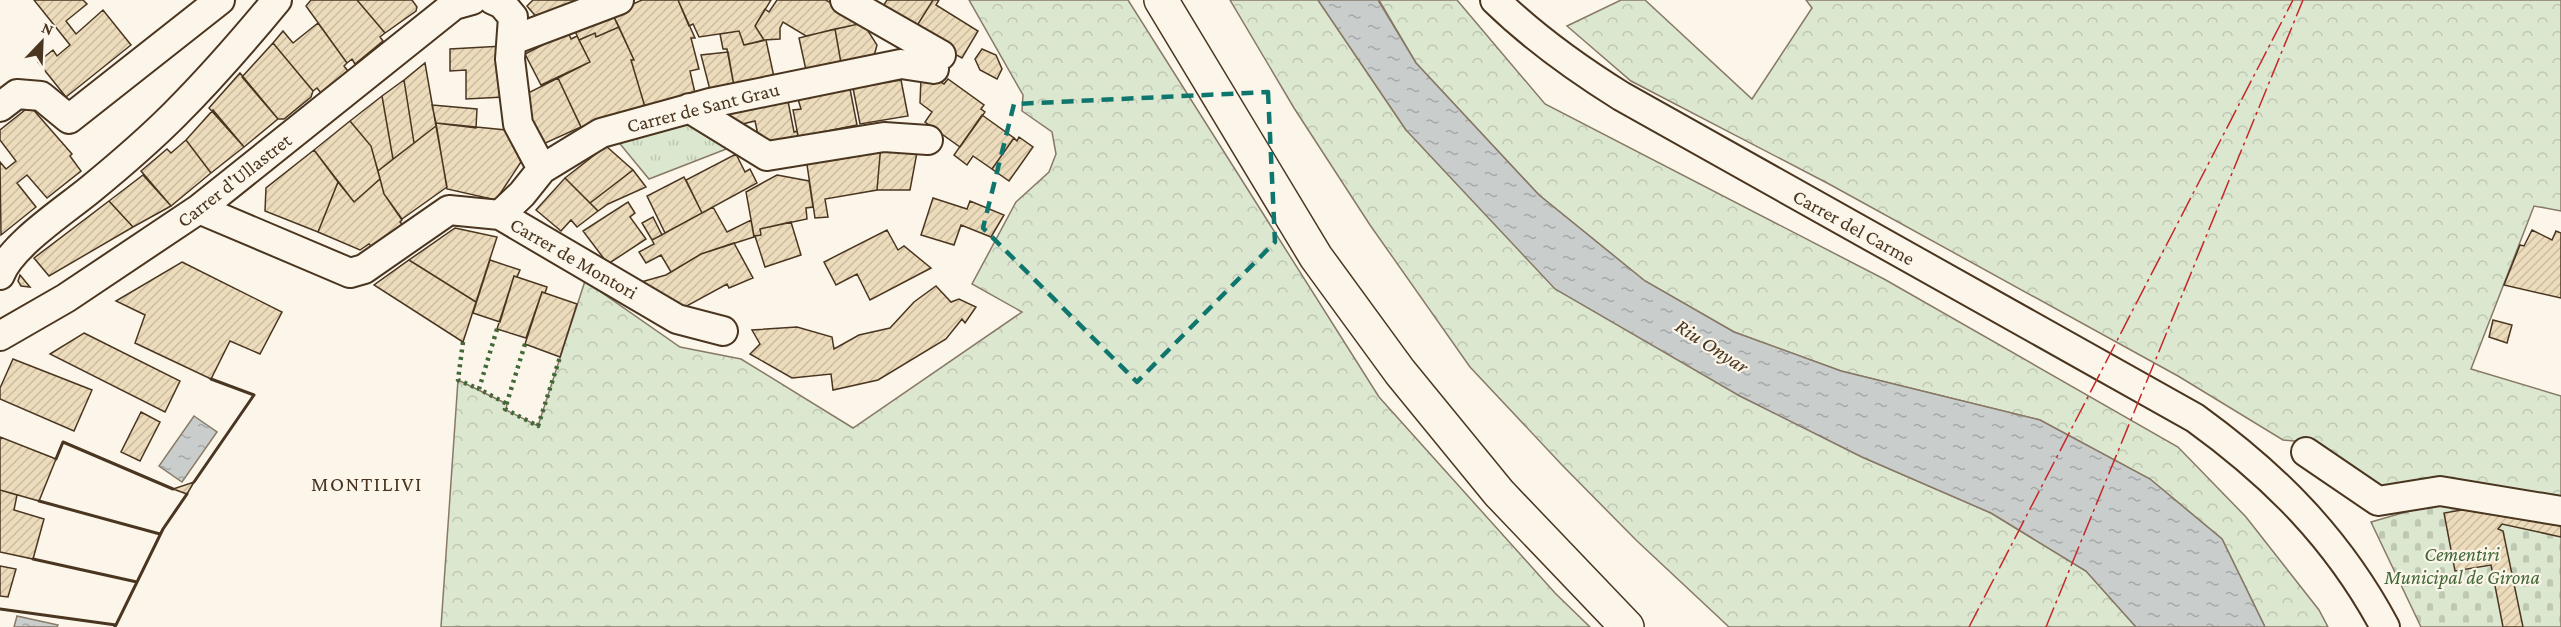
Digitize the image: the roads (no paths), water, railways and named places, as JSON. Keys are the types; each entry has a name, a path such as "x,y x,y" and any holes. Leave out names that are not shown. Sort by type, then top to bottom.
{"main road":[{"path":"1161,0 1316,257 1400,372 1498,493 1627,627"}],"street":[{"path":"0,107 17,94 41,96 69,119 221,0 240,11 253,30"},
{"path":"0,275 4,264 20,247 94,187 173,116 253,30 277,0"},
{"path":"493,0 502,4 513,17 510,59 518,124 542,169"},
{"path":"513,40 619,0"},
{"path":"845,0 886,25 888,67"},
{"name":"Carrer del Carme","path":"1495,0 1534,35 1577,68 1621,96 2169,403 2224,439 2295,501 2332,543 2368,595 2385,627"},
{"name":"Carrer d'Ullastret","path":"0,336 66,298 199,209 459,2"},
{"name":"Carrer de Sant Grau","path":"500,215 522,194 542,169 601,133 689,108 901,64 937,62 886,25"},
{"path":"689,108 767,156 884,137 928,140"},
{"name":"Carrer de Montori","path":"199,209 350,273 364,269 448,210 500,215 677,318 723,331"},
{"path":"2306,452 2378,501 2440,491 2561,511"}],"water":[{"name":"Riu Onyar","path":"1318,0 1378,0 1416,63 1539,195 1645,281 1734,332 1841,371 2040,420 2150,479 2222,539 2265,627 2136,627 2086,571 1991,513 1862,457 1738,395 1555,289 1406,130"},
{"path":"194,416 217,432 182,482 159,466"},
{"path":"17,616 58,625 57,627 14,627"}],"district":[{"name":"MONTILIVI","path":"367,484"}],"park label":[{"name":"Cementiri Municipal de Girona","path":"2462,566"}]}
